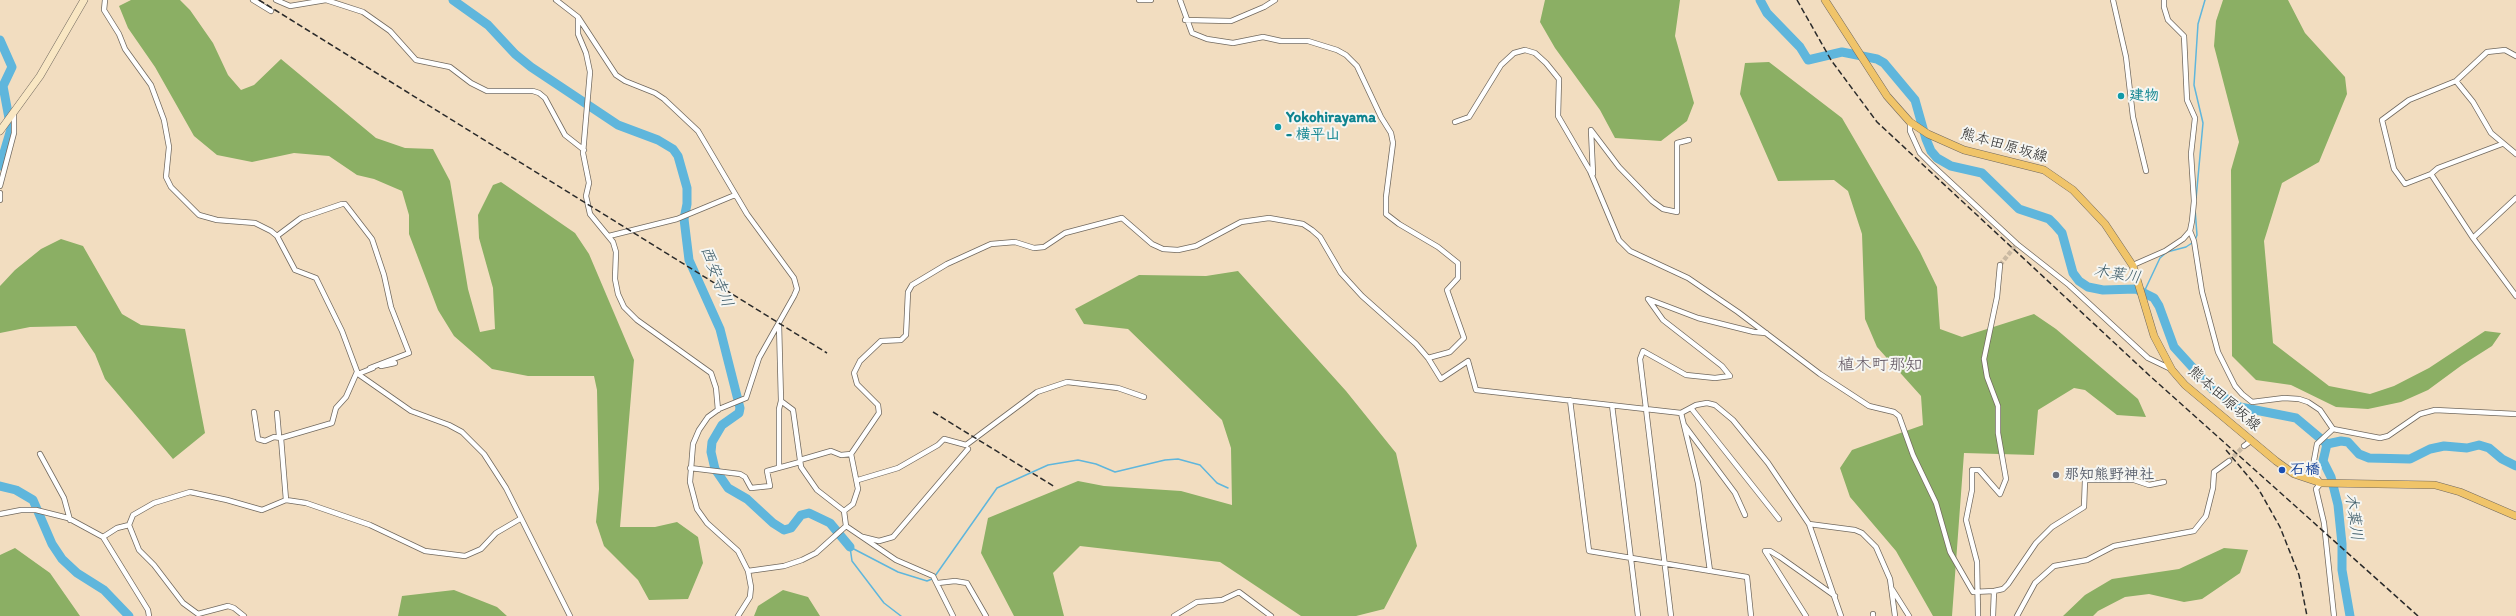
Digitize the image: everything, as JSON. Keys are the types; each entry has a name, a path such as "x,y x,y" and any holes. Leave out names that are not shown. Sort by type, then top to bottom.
{"main road":[{"path":"0,131 13,116 40,76 84,0"},
{"name":"熊本田原坂線","path":"1825,0 1886,96 1910,122 1935,138 1964,150 2026,164 2060,179 2073,190 2105,224 2133,265 2154,336 2163,356 2172,370 2185,385 2276,461 2294,474 2324,483 2341,485 2393,482 2435,485 2460,492 2516,516"}],"street":[{"path":"105,0 104,10 119,34 125,50 151,84 164,120 169,147 166,177 170,187 199,215 217,220 255,223 277,236 295,270 316,278 342,331 358,373 411,411 449,425 462,432 484,454 502,479 520,519 562,597 570,616"},
{"path":"253,0 271,11"},
{"path":"276,0 290,6 326,0 363,12 390,31 416,60 450,67 471,83 487,91 533,91 539,93 546,98 565,134 584,150"},
{"path":"556,0 578,17 616,74 625,81 664,99 698,131 736,195 794,278 797,289 759,358 746,398 718,410 708,417 699,430 693,444 690,468 691,491 697,509 707,523 738,551 748,571 751,587 750,598 738,616"},
{"path":"1140,0 1150,0"},
{"path":"1180,0 1185,20 1192,33 1207,39 1233,43 1263,38 1281,41 1308,41 1337,50 1346,55 1357,66 1381,117 1391,133 1394,143 1386,198 1386,214 1399,224 1438,247 1458,263 1458,278 1447,290 1464,338 1450,352 1428,358"},
{"path":"1185,20 1231,21 1264,8 1275,0"},
{"path":"2112,0 2126,57 2133,117 2146,171"},
{"path":"2164,0 2164,7 2168,20 2184,36 2187,100 2195,118 2191,154 2194,201 2190,231 2194,242 2196,266 2214,340 2235,386 2252,402 2284,398 2308,402 2320,410 2333,428 2380,438 2388,436 2420,414 2435,410 2516,414"},
{"path":"578,17 578,34 586,53 590,72 584,150 589,183 586,196 590,214 613,242 616,252 615,279 624,307 637,320 707,368 713,377 718,410"},
{"path":"1455,122 1469,117 1506,58 1514,53 1525,50 1535,53 1546,63 1559,80 1558,116 1593,180 1615,233 1624,246 1688,278 1767,333 1820,374 1869,406 1894,412 1899,416 1913,455 1936,503 1950,552 1971,591 1994,591 2003,589 2036,543 2047,532 2070,514 2084,507 2085,480 2134,480 2149,486 2164,482"},
{"path":"2502,144 2438,168 2431,174 2405,184 2394,169 2382,120 2408,100 2456,81 2487,52 2505,50 2516,56"},
{"path":"2456,81 2473,102 2491,133 2502,144 2516,154"},
{"path":"0,186 14,133 13,116"},
{"path":"1910,122 1910,131 1920,153 1933,166 2017,244 2069,285 2148,358 2172,370"},
{"path":"1593,180 1590,130 1619,168 1652,201 1663,209 1677,212 1677,143 1689,140"},
{"path":"2431,174 2473,238 2516,296"},
{"path":"0,193 0,200"},
{"path":"608,236 677,219 736,195"},
{"path":"2473,238 2516,198"},
{"path":"254,412 258,439 265,441 332,423 336,408 346,397 358,373 409,353 389,300 384,275 372,239 345,204 301,218 277,236"},
{"path":"844,511 853,504 858,489 858,480 851,454 879,413 878,405 857,384 854,374 864,356 881,341 901,340 906,335 908,292 912,285 947,264 991,244 1015,242 1034,248 1044,247 1065,233 1122,218 1152,244 1173,250 1196,246 1241,222 1259,218 1303,224 1320,237 1338,269 1362,296 1416,344 1428,358 1441,379 1468,361 1476,390 1681,413 1707,403 1715,405 1733,420 1768,463 1809,524 1841,616"},
{"path":"2133,265 2165,251 2183,239 2190,231"},
{"path":"1978,616 1976,592 1977,562 1966,520 1972,490 1972,470 1979,470 2000,494 2006,479 1998,433 1998,406 1987,377 1984,359 1997,297 2000,265"},
{"path":"1671,616 1646,409 1639,365 1643,351 1686,375 1716,378 1730,376 1722,366 1663,320 1648,299 1698,318 1754,332 1767,333"},
{"path":"779,323 781,401 779,409 779,467"},
{"path":"858,480 898,468 938,445 944,438 966,445 1037,392 1067,382 1118,388 1144,397"},
{"path":"1570,400 1589,551 1747,577 1751,616"},
{"path":"781,401 793,410 800,461 806,477 817,490 844,511 846,526 896,560 933,576 938,583 953,616"},
{"path":"1612,405 1638,616"},
{"path":"1691,408 1779,519"},
{"path":"1681,413 1698,483 1710,571"},
{"path":"277,414 286,500"},
{"path":"1684,425 1735,493 1745,515"},
{"path":"2333,428 2316,444 2312,461 2312,471 2324,483 2316,489 2324,523 2334,616"},
{"path":"2244,446 2252,440"},
{"path":"863,537 878,541 894,537 968,449"},
{"path":"690,468 740,474 745,477 751,488 770,486 767,471 831,452 841,455 851,454"},
{"path":"40,454 64,498 70,520"},
{"path":"2017,616 2035,583 2054,566 2087,560 2114,546 2194,532 2202,522 2208,509 2214,472 2229,461"},
{"path":"244,616 234,608 228,606 198,614 183,603 154,565 139,550 129,525 133,515 154,503 190,492 228,500 262,510 286,500 306,503 370,524 392,533 420,549 465,556 481,549 496,533 520,519"},
{"path":"0,514 21,510 36,510 70,520 102,537 148,610 149,616"},
{"path":"1809,524 1841,526 1862,533 1876,547 1892,589 1909,616"},
{"path":"102,537 117,528 129,525"},
{"path":"748,571 784,566 802,560 816,553 846,526"},
{"path":"1806,616 1765,551 1770,551 1780,557 1835,596"},
{"path":"938,583 955,580 967,583 986,616"},
{"path":"1892,589 1895,616"},
{"path":"1994,591 1994,616"},
{"path":"1174,616 1197,602 1222,600 1239,592 1271,616"}],"green space":[{"path":"131,0 180,0 190,10 213,43 228,75 241,90 254,85 281,59 376,138 405,148 433,149 450,181 468,289 480,332 495,329 493,288 479,238 478,215 493,185 501,182 575,233 589,254 634,360 620,527 655,527 677,522 698,537 703,563 688,599 649,600 638,580 604,546 596,522 599,489 597,390 594,376 528,376 492,369 454,336 438,310 409,234 409,215 402,191 374,179 357,175 329,156 294,153 252,162 217,155 194,136 155,67 128,28 119,6"},
{"path":"1545,0 1680,0 1675,36 1694,103 1687,121 1661,141 1615,138 1600,110 1555,48 1540,22"},
{"path":"2223,0 2288,0 2305,33 2345,77 2347,94 2319,162 2282,183 2264,241 2273,343 2329,386 2370,394 2394,386 2429,368 2485,331 2501,333 2492,346 2462,365 2428,390 2401,402 2368,409 2336,407 2291,385 2256,380 2232,356 2231,170 2239,142 2214,46 2216,21"},
{"path":"1769,62 1842,118 1920,252 1937,287 1940,329 1962,337 2034,314 2056,329 2138,399 2146,417 2117,415 2085,390 2074,388 2038,410 2034,455 1964,453 1952,616 1933,616 1896,551 1850,497 1840,468 1852,450 1923,425 1921,396 1877,347 1865,319 1862,234 1848,191 1834,180 1778,181 1740,94 1745,63"},
{"path":"61,239 83,246 122,314 141,325 185,329 205,433 173,459 105,379 95,354 76,326 30,327 0,333 0,286 15,270 41,249"},
{"path":"1238,271 1346,391 1396,453 1417,546 1384,609 1356,616 1301,616 1220,562 1080,546 1053,573 1064,616 1014,616 981,553 988,518 1078,481 1104,486 1181,491 1232,505 1231,448 1222,420 1128,329 1084,324 1075,309 1139,275 1206,276"},
{"path":"15,548 50,573 80,616 0,616 0,555"},
{"path":"2224,548 2248,550 2240,573 2202,599 2184,602 2149,594 2125,597 2098,611 2093,616 2063,616 2085,595 2112,579 2179,569"},
{"path":"454,590 497,607 507,616 398,616 402,596"},
{"path":"783,590 808,597 820,616 754,616 758,606"}],"waterway":[{"name":"西安寺川","path":"453,0 488,25 515,54 531,67 618,125 658,140 673,149 678,156 687,188 687,204 684,219 689,260 720,329 740,408 739,413 722,425 712,442 711,452 715,469 728,488 747,499 773,523 784,530 791,528 801,515 809,513 830,523 850,547"},
{"name":"木葉川","path":"1760,0 1767,13 1800,47 1808,60 1842,52 1877,59 1884,63 1915,100 1926,139 1931,151 1937,158 1951,166 1982,173 2019,209 2049,219 2062,233 2073,273 2079,281 2088,287 2103,290 2136,289 2154,298 2159,306 2174,347 2214,391 2240,407 2296,418 2327,444 2323,461 2331,477 2338,505 2342,544 2342,570 2350,616"},
{"path":"2196,199 2203,123 2194,85 2198,24 2205,0"},
{"path":"0,40 12,67 3,86 11,129 0,166"},
{"path":"2195,209 2197,235 2195,240"},
{"path":"2144,292 2160,258 2167,252 2186,247 2192,243"},
{"path":"2327,444 2341,441 2348,442 2359,454 2369,458 2410,459 2430,449 2444,446 2467,448 2479,445 2489,448 2502,459 2516,466"},
{"path":"935,576 997,488 1048,465 1078,460 1096,464 1115,472 1165,460 1178,459 1200,465 1217,483 1228,488"},
{"path":"0,486 16,490 33,500 52,544 62,559 77,573 104,590 129,616"},
{"name":"西安寺川","path":"901,616 884,603 852,561 850,547 898,572 927,581 932,579"}],"tunnel":[{"path":"2000,265 2017,244"},
{"path":"2229,461 2244,446"}],"railway":[{"path":"259,0 827,353"},
{"path":"1797,0 1831,60 1877,122 2150,376 2418,616"},
{"path":"933,412 1055,487"},
{"path":"2226,450 2258,488 2280,527 2299,575 2307,616"}],"place":[{"name":"建物","path":"2121,96"},
{"name":"Yokohirayama - 横平山","path":"1278,127"},
{"name":"石橋","path":"2282,470"},
{"name":"那知熊野神社","path":"2056,475"}],"district":[{"name":"植木町那知","path":"1880,366"}]}
